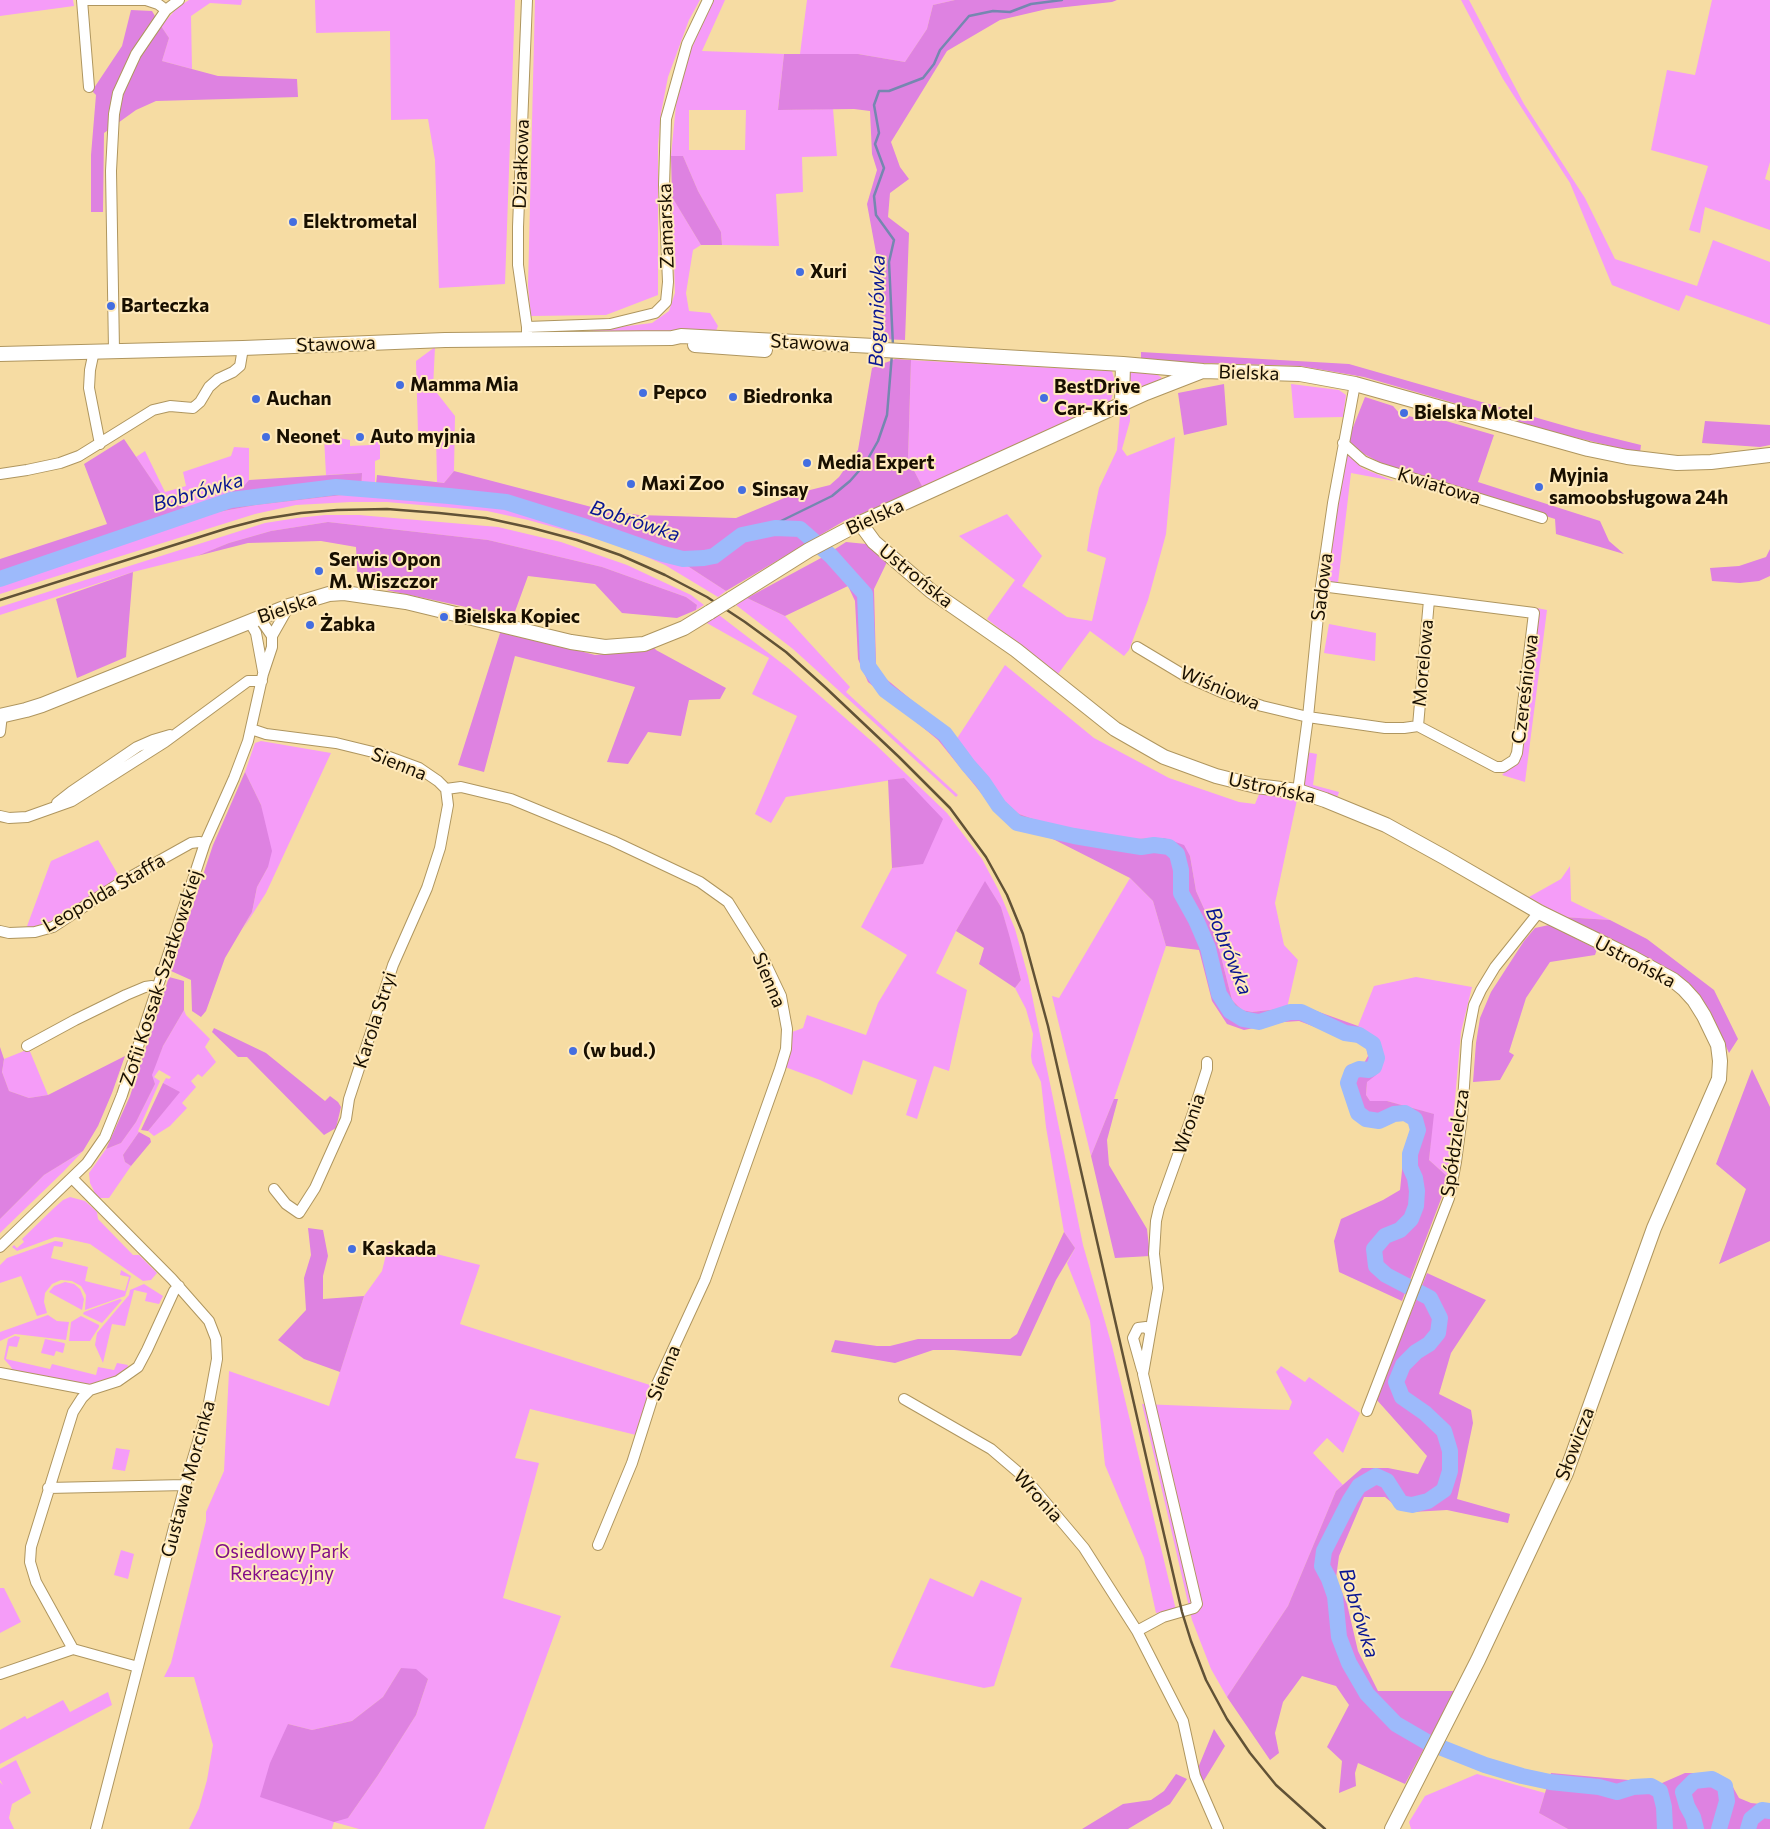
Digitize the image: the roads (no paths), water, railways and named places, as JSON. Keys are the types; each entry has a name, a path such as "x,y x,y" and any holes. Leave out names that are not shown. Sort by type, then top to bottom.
{"street":[{"path":"89,87 82,0 146,0 158,4 166,10"},
{"path":"114,350 111,171 114,114 118,93 136,54 166,10 178,0"},
{"name":"Działkowa","path":"527,333 518,265 518,227 528,0"},
{"name":"Zamarska","path":"527,333 610,324 655,313 666,302 668,282 664,185 666,119 688,44 708,0"},
{"name":"Stawowa","path":"0,354 243,348 445,340 527,333 672,338 681,336 874,346 884,350"},
{"name":"Stawowa","path":"672,338 680,342 701,346 850,354 874,353 884,350"},
{"path":"792,351 822,344"},
{"path":"0,474 60,463 79,456 153,410 170,406 193,408 200,402 209,387 218,379 233,372 240,366 243,348"},
{"path":"884,350 1123,364 1203,371"},
{"path":"94,351 89,388 100,444"},
{"path":"1122,403 1123,364"},
{"name":"Bielska","path":"1,715 42,705 254,619 329,594 344,593 406,602 571,642 605,647 644,644 684,628 810,550 860,523 1067,430 1122,403 1203,371 1300,374 1355,384 1627,457 1677,463 1711,462 1770,455"},
{"name":"Sadowa","path":"1298,791 1308,717 1321,586 1343,443 1355,384"},
{"name":"Kwiatowa","path":"1343,443 1363,461 1379,468 1542,518"},
{"name":"Ustrońska","path":"860,523 874,542 931,591 1016,650 1115,729 1164,757 1216,776 1256,786 1298,791 1386,825 1539,912 1672,980 1694,1000 1718,1045"},
{"name":"Czereśniowa","path":"1321,586 1534,613 1517,753 1514,760 1502,767 1496,767 1418,726"},
{"name":"Morelowa","path":"1418,726 1429,600"},
{"name":"Zofii Kossak-Szatkowskiej","path":"0,1248 87,1163 105,1137 122,1096 205,843 248,741 272,647 272,636 289,606"},
{"path":"254,619 272,636"},
{"path":"0,816 9,818 26,817 48,811 72,801 165,742 248,682 263,678 254,619"},
{"name":"Wiśniowa","path":"1137,647 1187,677 1221,692 1262,706 1308,717"},
{"path":"0,732 1,715"},
{"path":"1308,717 1386,728 1418,726"},
{"name":"Sienna","path":"251,729 266,734 336,743 380,754 419,768 446,789 461,787 511,799 613,841 700,882 728,902 763,958 781,996 787,1029 786,1050 780,1069 706,1280 657,1384 632,1463 598,1545"},
{"name":"Karola Stryi","path":"274,1189 286,1204 300,1214 315,1188 346,1119 348,1100 393,965 427,888 440,848 448,805 446,789"},
{"name":"Leopolda Staffa","path":"0,931 9,933 34,932 53,927 123,881 191,843 205,843"},
{"name":"Spółdzielcza","path":"1367,1411 1449,1198 1462,1116 1467,1041 1474,1005 1481,990 1496,968 1539,912"},
{"path":"27,1046 74,1020 126,995 145,987 152,986 158,989"},
{"name":"Słowicza","path":"1392,1829 1478,1660 1566,1472 1654,1228 1719,1079 1720,1061 1718,1045"},
{"name":"Wronia","path":"1143,1374 1158,1288 1154,1254 1156,1221 1193,1113 1207,1069 1207,1062"},
{"name":"Gustawa Morcinka","path":"72,1178 179,1286 210,1321 216,1339 217,1359 208,1408 185,1486 96,1829"},
{"path":"73,1649 36,1582 30,1562 31,1547 48,1488 73,1412 82,1398 90,1390 118,1381 138,1367 174,1291 179,1286"},
{"name":"Wronia","path":"1137,1631 1148,1623 1194,1608 1197,1604 1133,1338 1138,1328 1146,1327 1150,1332"},
{"path":"0,1373 90,1390"},
{"name":"Wronia","path":"904,1399 991,1449 1025,1478 1084,1548 1137,1631 1182,1721 1194,1776 1218,1829"},
{"path":"48,1488 185,1486"},
{"path":"0,1674 73,1649 138,1668"}],"waterway":[{"name":"Boguniówka","path":"893,346 889,262 894,240 876,215 874,196 884,168 875,144 879,133 874,105 879,91 889,91 923,78 934,64 940,50 969,16 993,11 1010,12 1031,4 1062,0"},
{"name":"Boguniówka","path":"775,528 781,521 832,496 850,481 865,464 878,441 887,415 892,354"},
{"name":"Bobrówka","path":"0,579 231,500 336,487 506,502 683,559 714,556 742,535 775,528 800,529 831,556 865,594 868,666 885,690 945,734 983,782 999,806 1017,823 1074,836 1141,847 1154,845 1169,847 1177,854 1181,870 1181,893 1196,920 1208,948 1219,994 1230,1011 1243,1019 1259,1022 1290,1012 1301,1012 1345,1033 1359,1035 1373,1044 1377,1058 1374,1067 1369,1070 1359,1069 1352,1072 1348,1083 1358,1113 1366,1119 1379,1121 1394,1114 1405,1113 1415,1119 1418,1130 1410,1154 1410,1167 1415,1178 1417,1191 1416,1206 1411,1219 1400,1230 1385,1236 1374,1249 1376,1266 1386,1275 1430,1298 1440,1318 1438,1333 1429,1344 1416,1352 1403,1365 1396,1382 1402,1397 1425,1413 1444,1431 1450,1451 1450,1471 1444,1490 1428,1501 1412,1505 1401,1503 1387,1481 1376,1476 1359,1486 1324,1551 1322,1566 1335,1596 1339,1637 1349,1663 1367,1694 1396,1724 1427,1742 1485,1765 1522,1776 1550,1782 1599,1787 1617,1792 1633,1787 1651,1786 1660,1791 1664,1807 1665,1829"},
{"name":"Bobrówka","path":"1696,1829 1683,1792 1694,1781 1712,1779 1725,1786 1727,1801 1719,1829"},
{"name":"Bobrówka","path":"1748,1829 1751,1819 1762,1810 1770,1811"}],"railway":[{"path":"0,600 228,528 263,519 337,510 387,509 486,518 577,540 620,555 665,575 707,597 745,622 786,652 826,688 950,808 986,857 1007,895 1023,934 1048,1026 1182,1612 1191,1641 1206,1680 1227,1719 1250,1753 1276,1785 1325,1829"}],"place":[{"name":"Elektrometal","path":"293,222"},
{"name":"Xuri","path":"800,272"},
{"name":"Barteczka","path":"111,306"},
{"name":"Mamma Mia","path":"400,385"},
{"name":"Pepco","path":"643,393"},
{"name":"Biedronka","path":"733,397"},
{"name":"BestDrive Car-Kris","path":"1044,398"},
{"name":"Auchan","path":"256,399"},
{"name":"Bielska Motel","path":"1404,413"},
{"name":"Neonet","path":"266,437"},
{"name":"Auto myjnia","path":"360,437"},
{"name":"Media Expert","path":"807,463"},
{"name":"Maxi Zoo","path":"631,484"},
{"name":"Myjnia samoobsługowa 24h","path":"1539,487"},
{"name":"Sinsay","path":"742,490"},
{"name":"Serwis Opon M. Wiszczor","path":"319,571"},
{"name":"Bielska Kopiec","path":"444,617"},
{"name":"Żabka","path":"310,625"},
{"name":"(w bud.)","path":"573,1051"},
{"name":"Kaskada","path":"352,1249"}],"park label":[{"name":"Osiedlowy Park Rekreacyjny","path":"282,1563"}]}
